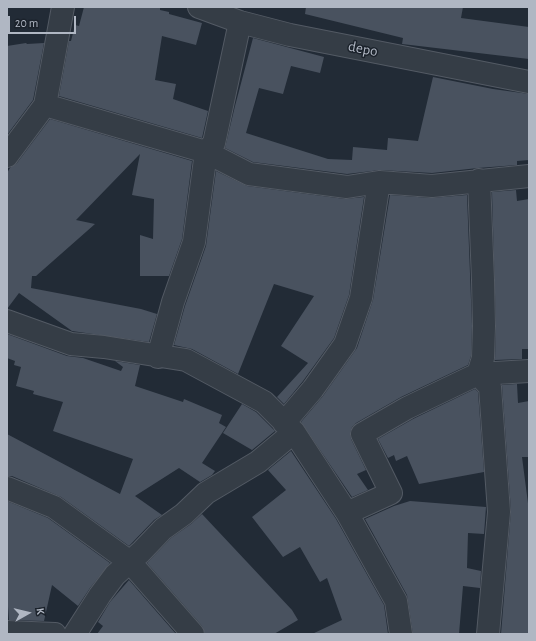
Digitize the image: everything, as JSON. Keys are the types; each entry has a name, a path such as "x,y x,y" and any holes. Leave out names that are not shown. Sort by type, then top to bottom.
{"street":[{"path":"7,156 45,105 63,7"},
{"name":"depo","path":"199,7 240,22 298,36 529,82"},
{"path":"158,357 173,302 194,242 206,152 214,144 240,22"},
{"path":"45,105 206,152 249,174 347,187 379,182 432,186 529,176"},
{"path":"478,374 483,358 484,342 479,180"},
{"path":"75,634 100,595 116,575 163,529 184,514 206,493 258,462 289,428 313,389 345,344 361,298 379,182"},
{"path":"7,321 71,344 104,347 158,357 186,360 264,402 289,428 347,513 396,601 401,634"},
{"path":"347,513 391,493 362,434 407,408 478,374 529,371"},
{"path":"478,374 490,387 498,512 488,634"},
{"path":"7,488 54,507 130,562 193,634"},
{"path":"7,632 55,634"}],"building":[{"path":"84,7 160,7 160,10 169,12 169,14 202,23 196,45 162,36 155,80 176,84 173,99 208,111 202,138 59,96 69,41 71,41 75,25 79,26"},
{"path":"306,7 463,7 461,18 529,27 529,59 402,44 403,38 305,14"},
{"path":"253,38 324,57 320,73 291,66 283,94 259,88 246,133 328,159 352,160 353,147 387,150 388,138 418,141 433,77 493,89 529,94 529,160 517,161 517,165 432,173 380,170 347,174 253,162 225,148"},
{"path":"26,43 44,43 33,100 7,135 7,46"},
{"path":"50,119 192,161 182,239 169,276 140,276 140,235 153,239 154,199 132,195 140,154 76,220 95,224 36,276 32,276 31,288 141,309 157,314 149,342 72,331 19,293 7,309 7,173 10,168 17,163"},
{"path":"216,171 247,186 345,199 364,197 349,295 334,338 303,381 284,404 277,397 308,363 281,346 314,296 274,284 238,374 192,349 174,345 185,306 206,246"},
{"path":"516,190 517,201 529,199 529,349 522,349 522,359 495,360 496,326 492,192"},
{"path":"390,195 431,198 467,195 472,326 471,356 468,365 401,397 356,423 352,427 350,433 351,439 366,470 357,474 368,490 352,497 301,422 323,396 357,348 373,300"},
{"path":"7,334 67,356 83,358 121,371 123,367 115,361 140,365 135,386 183,402 184,399 222,415 219,423 226,427 202,463 215,471 212,475 200,482 179,468 135,496 162,515 154,520 129,546 61,497 12,476 7,476 7,434 120,494 133,459 53,431 63,402 33,394 34,391 16,386 21,367 14,365 15,361 7,358"},
{"path":"517,384 518,403 529,401 529,457 522,457 529,511 529,634 501,634 511,511 502,385"},
{"path":"475,389 478,392 484,472 419,484 407,456 396,461 394,455 388,458 378,439 413,419"},
{"path":"242,404 256,412 275,431 252,450 223,433"},
{"path":"291,451 336,519 384,605 388,634 312,634 342,620 327,578 320,582 300,547 283,557 252,517 286,490 268,470"},
{"path":"7,501 48,518 110,563 78,606 52,585 44,621 9,620 7,593"},
{"path":"410,501 486,507 484,534 468,533 467,568 481,571 480,588 463,586 459,634 413,634 407,595 365,519 394,506"},
{"path":"202,514 292,610 298,620 274,634 205,634 202,626 147,563 171,538"},
{"path":"129,580 176,634 97,634 103,626 98,622 110,602"}]}
